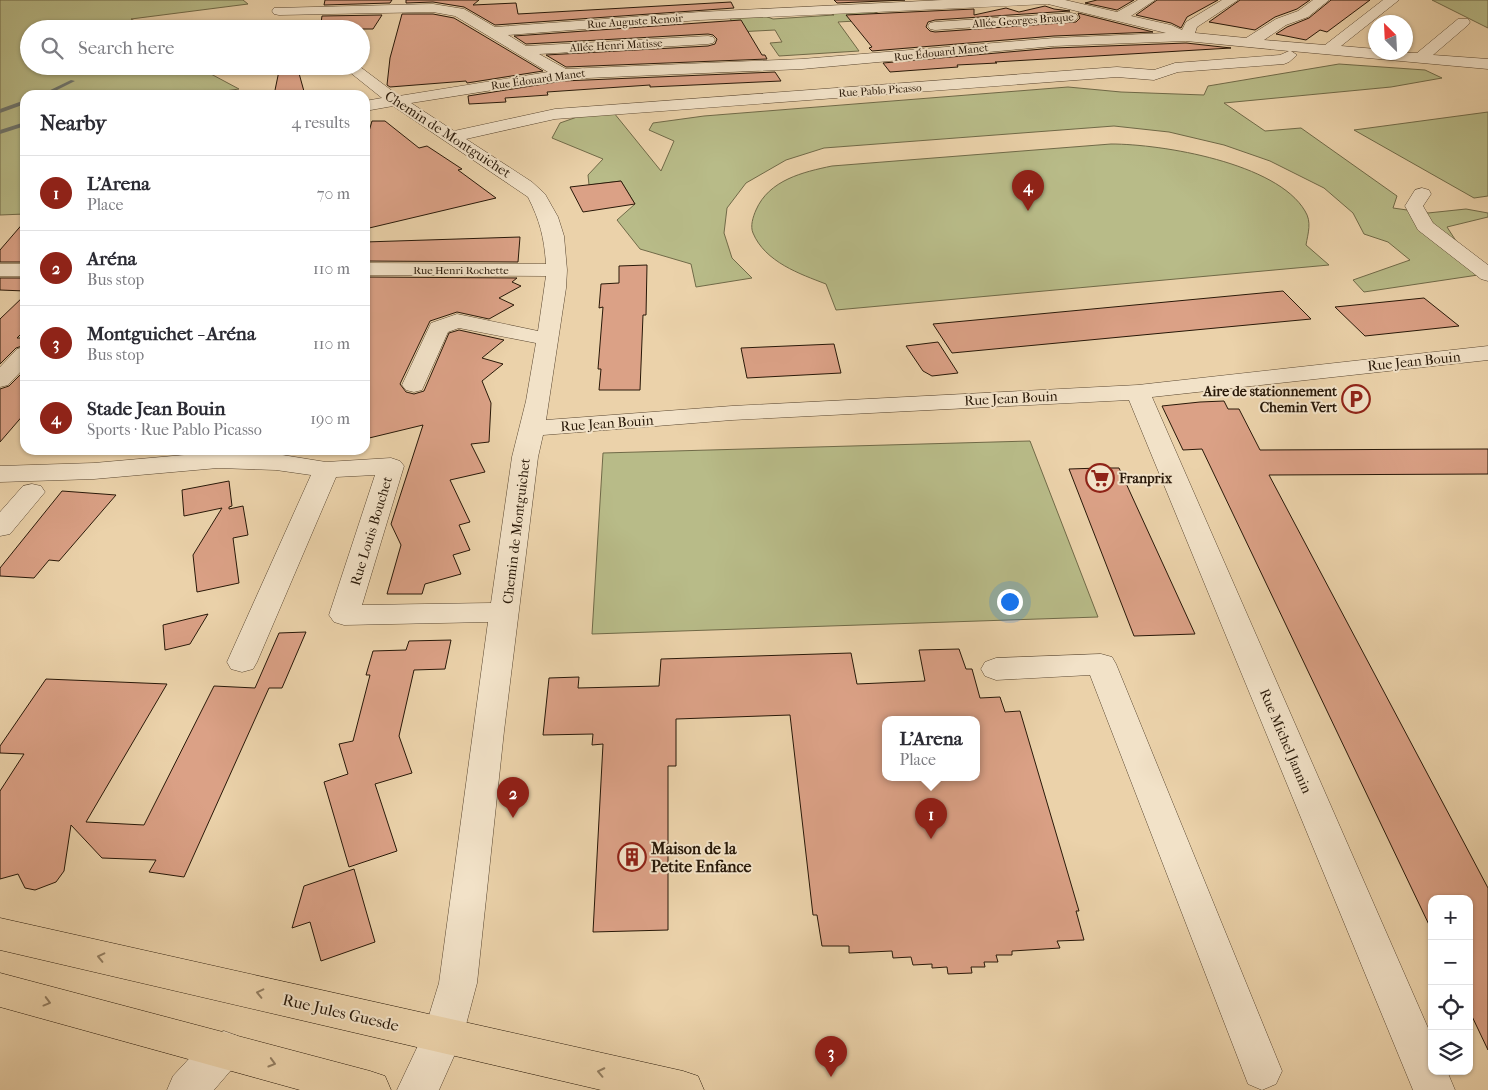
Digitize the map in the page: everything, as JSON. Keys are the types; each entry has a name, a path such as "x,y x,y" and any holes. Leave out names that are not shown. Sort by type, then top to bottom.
{"main road":[{"name":"Rue Jules Guesde","path":"0,934 683,1090"},
{"path":"0,990 370,1090"}],"street":[{"name":"Rue Auguste Renoir","path":"491,32 551,26 912,4 1048,0 1166,28 1186,37"},
{"path":"1115,16 1148,0"},
{"path":"1186,37 1190,25 1231,0"},
{"path":"1250,42 1281,22 1303,14 1322,0"},
{"path":"1329,49 1392,0"},
{"path":"290,20 275,8 443,9 459,12 563,74"},
{"name":"Allée Georges Braque","path":"935,26 1115,16"},
{"path":"1420,58 1463,22"},
{"name":"Rue Édouard Manet","path":"370,105 563,74 802,64 1054,42 1186,37 1488,64"},
{"name":"Allée Henri Matisse","path":"525,50 708,40"},
{"name":"Rue Pablo Picasso","path":"451,137 555,114 1117,72 1142,76 1158,75 1165,74 1175,68 1284,59 1306,47"},
{"name":"Chemin de Montguichet","path":"361,75 396,101 536,194 548,217 554,236 557,270 532,428 525,457 506,612 488,731 458,982 443,1036 418,1090"},
{"path":"1422,194 1414,206 1425,226 1488,275"},
{"name":"Rue Henri Rochette","path":"370,269 557,270"},
{"path":"0,270 20,270"},
{"path":"414,385 438,328 457,321 547,340"},
{"name":"Rue Jean Bouin","path":"532,428 742,412 1138,392 1488,353"},
{"path":"0,380 20,359"},
{"name":"Rue Michel Jannin","path":"1138,392 1434,1090"},
{"path":"94,471 107,455"},
{"name":"Rue Louis Bouchet","path":"0,474 94,471 222,455 326,470 391,466 344,615 506,612"},
{"path":"242,662 326,470"},
{"path":"0,528 32,492"},
{"path":"996,669 1101,664 1262,1072"},
{"path":"188,1090 224,1049"}],"green space":[{"path":"0,0 243,0 248,4 131,19 133,20 20,20 20,75 213,75 239,89 20,90 20,214 0,215"},
{"path":"1432,0 1488,0 1488,28"},
{"path":"870,10 892,19 838,22 859,51 779,56 770,43 782,42 775,30 737,32 730,18 765,16 773,19 834,15 828,12"},
{"path":"1339,64 1425,70 1442,78 1391,87 1224,103 1265,131 1301,128 1397,196 1393,208 1428,213 1466,209 1488,213 1488,217 1447,227 1478,275 1364,292 1353,280 1410,260 1388,242 1364,234 1353,213 1324,188 1270,161 1224,145 1169,132 1114,126 824,148 786,160 746,183 727,208 724,233 732,258 752,278 696,287 691,264 640,249 617,220 635,204 621,181 589,185 588,175 603,159 552,138 560,123 580,116 614,113 661,171 674,141 649,130 653,123 704,116 1068,87 1121,92 1204,95 1208,86"},
{"path":"1488,112 1488,196 1474,198 1354,130"},
{"path":"1111,144 1159,148 1187,153 1245,169 1270,180 1291,194 1305,211 1309,223 1306,245 1329,265 836,310 826,284 784,266 766,252 752,230 752,222 756,210 769,191 788,179 821,168"},
{"path":"1030,441 1098,617 592,634 603,453"}],"building":[{"path":"325,0 392,0 390,3 324,5"},
{"path":"406,0 479,0 473,5 516,3 518,14 731,2 734,8 495,25 464,7 433,2 406,3"},
{"path":"834,0 905,0 837,3"},
{"path":"1097,0 1134,0 1117,10 1085,3"},
{"path":"1157,0 1218,0 1187,17 1181,28 1171,23 1136,15"},
{"path":"1240,0 1310,0 1297,9 1275,17 1255,30 1209,22"},
{"path":"1331,0 1370,0 1327,32 1320,30 1306,40 1276,34 1309,18"},
{"path":"1045,6 1070,11 935,20 928,22 926,27 930,31 935,32 1076,22 1080,18 1078,13 1153,32 1054,36 872,51 869,48 872,47 846,15 974,9 974,15 1006,8 1019,12"},
{"path":"402,14 433,14 454,18 543,71 467,83 466,81 390,87 387,85 390,58"},
{"path":"382,15 373,29 370,29 370,20 321,20 322,16"},
{"path":"741,20 762,55 765,55 767,59 566,67 546,55 708,46 715,44 717,39 713,35 708,34 526,44 514,36"},
{"path":"1186,43 1231,48 995,62 997,63 890,72 883,63 1054,48"},
{"path":"775,72 781,81 650,87 650,85 547,92 548,95 505,98 506,102 469,104 468,96 563,81"},
{"path":"278,75 299,75 304,90 275,90"},
{"path":"372,121 385,121 419,148 427,146 462,169 458,170 496,198 370,228 370,128"},
{"path":"621,181 635,204 583,212 570,187"},
{"path":"20,227 20,262 0,262 0,250"},
{"path":"520,237 518,262 370,261 370,242"},
{"path":"647,265 646,315 643,315 640,390 599,390 601,369 598,369 603,307 599,308 601,284 619,283 619,266"},
{"path":"370,277 517,278 512,282 521,286 499,298 514,305 489,319 457,312 430,321 400,384 406,392 414,394 424,391 449,333 459,330 504,340 482,358 503,364 482,381 491,403 489,442 471,444 485,472 450,480 470,522 459,525 470,550 453,555 461,574 425,584 422,594 387,594 401,545 391,524 423,425 370,438"},
{"path":"0,278 20,278 20,291 0,290"},
{"path":"1283,291 1311,319 952,353 933,324"},
{"path":"1424,298 1459,326 1365,336 1335,307"},
{"path":"20,300 20,335 17,338 20,338 20,347 16,348 0,364 0,319"},
{"path":"938,342 958,373 932,376 923,371 906,346"},
{"path":"834,344 841,373 747,378 741,348"},
{"path":"20,375 20,419 0,442 0,389 9,386"},
{"path":"1224,401 1228,409 1239,409 1260,450 1488,449 1488,474 1269,475 1488,888 1488,1050 1473,1018 1473,895 1428,895 1428,923 1202,449 1183,450 1162,406"},
{"path":"1119,468 1195,634 1134,636 1069,469"},
{"path":"229,481 232,506 229,509 243,506 248,535 233,538 239,583 197,592 193,555 222,508 184,516 182,490"},
{"path":"62,491 116,495 59,561 49,560 34,578 0,576 0,568"},
{"path":"208,614 190,644 165,650 163,625"},
{"path":"306,632 282,688 269,688 184,877 149,872 156,860 102,858 71,825 64,871 56,882 35,890 25,888 18,874 0,879 0,791 24,754 0,753 0,746 46,679 167,684 86,822 144,825 214,686 255,688 279,633"},
{"path":"451,640 445,669 414,670 399,736 412,773 375,784 397,851 349,867 324,782 348,774 339,744 353,741 370,675 366,675 373,651 406,650 409,641"},
{"path":"959,649 966,669 972,669 980,698 1000,697 1005,712 1020,711 1079,911 1076,911 1084,940 1057,941 1060,948 1012,951 1012,955 996,955 998,962 984,962 985,967 971,967 972,973 948,974 947,967 932,968 932,964 913,965 911,957 893,958 892,951 849,953 849,946 822,946 817,915 813,915 790,715 676,719 676,766 668,766 668,930 593,932 603,744 592,745 593,734 543,735 549,678 579,677 578,688 659,686 661,659 851,653 857,684 925,681 919,650"},
{"path":"354,869 375,942 321,961 310,922 292,928 304,886"}],"waterway":[{"path":"54,90 73,81"},
{"path":"0,111 20,104"},
{"path":"0,132 20,126"}],"place":[{"name":"Stade Jean Bouin","path":"1028,211"},
{"name":"Aire de stationnement Chemin Vert","path":"1356,399"},
{"name":"Franprix","path":"1100,478"},
{"name":"Aréna","path":"513,818"},
{"name":"L'Arena","path":"931,839"},
{"name":"Maison de la Petite Enfance","path":"632,857"},
{"name":"Montguichet - Aréna","path":"831,1077"}]}
